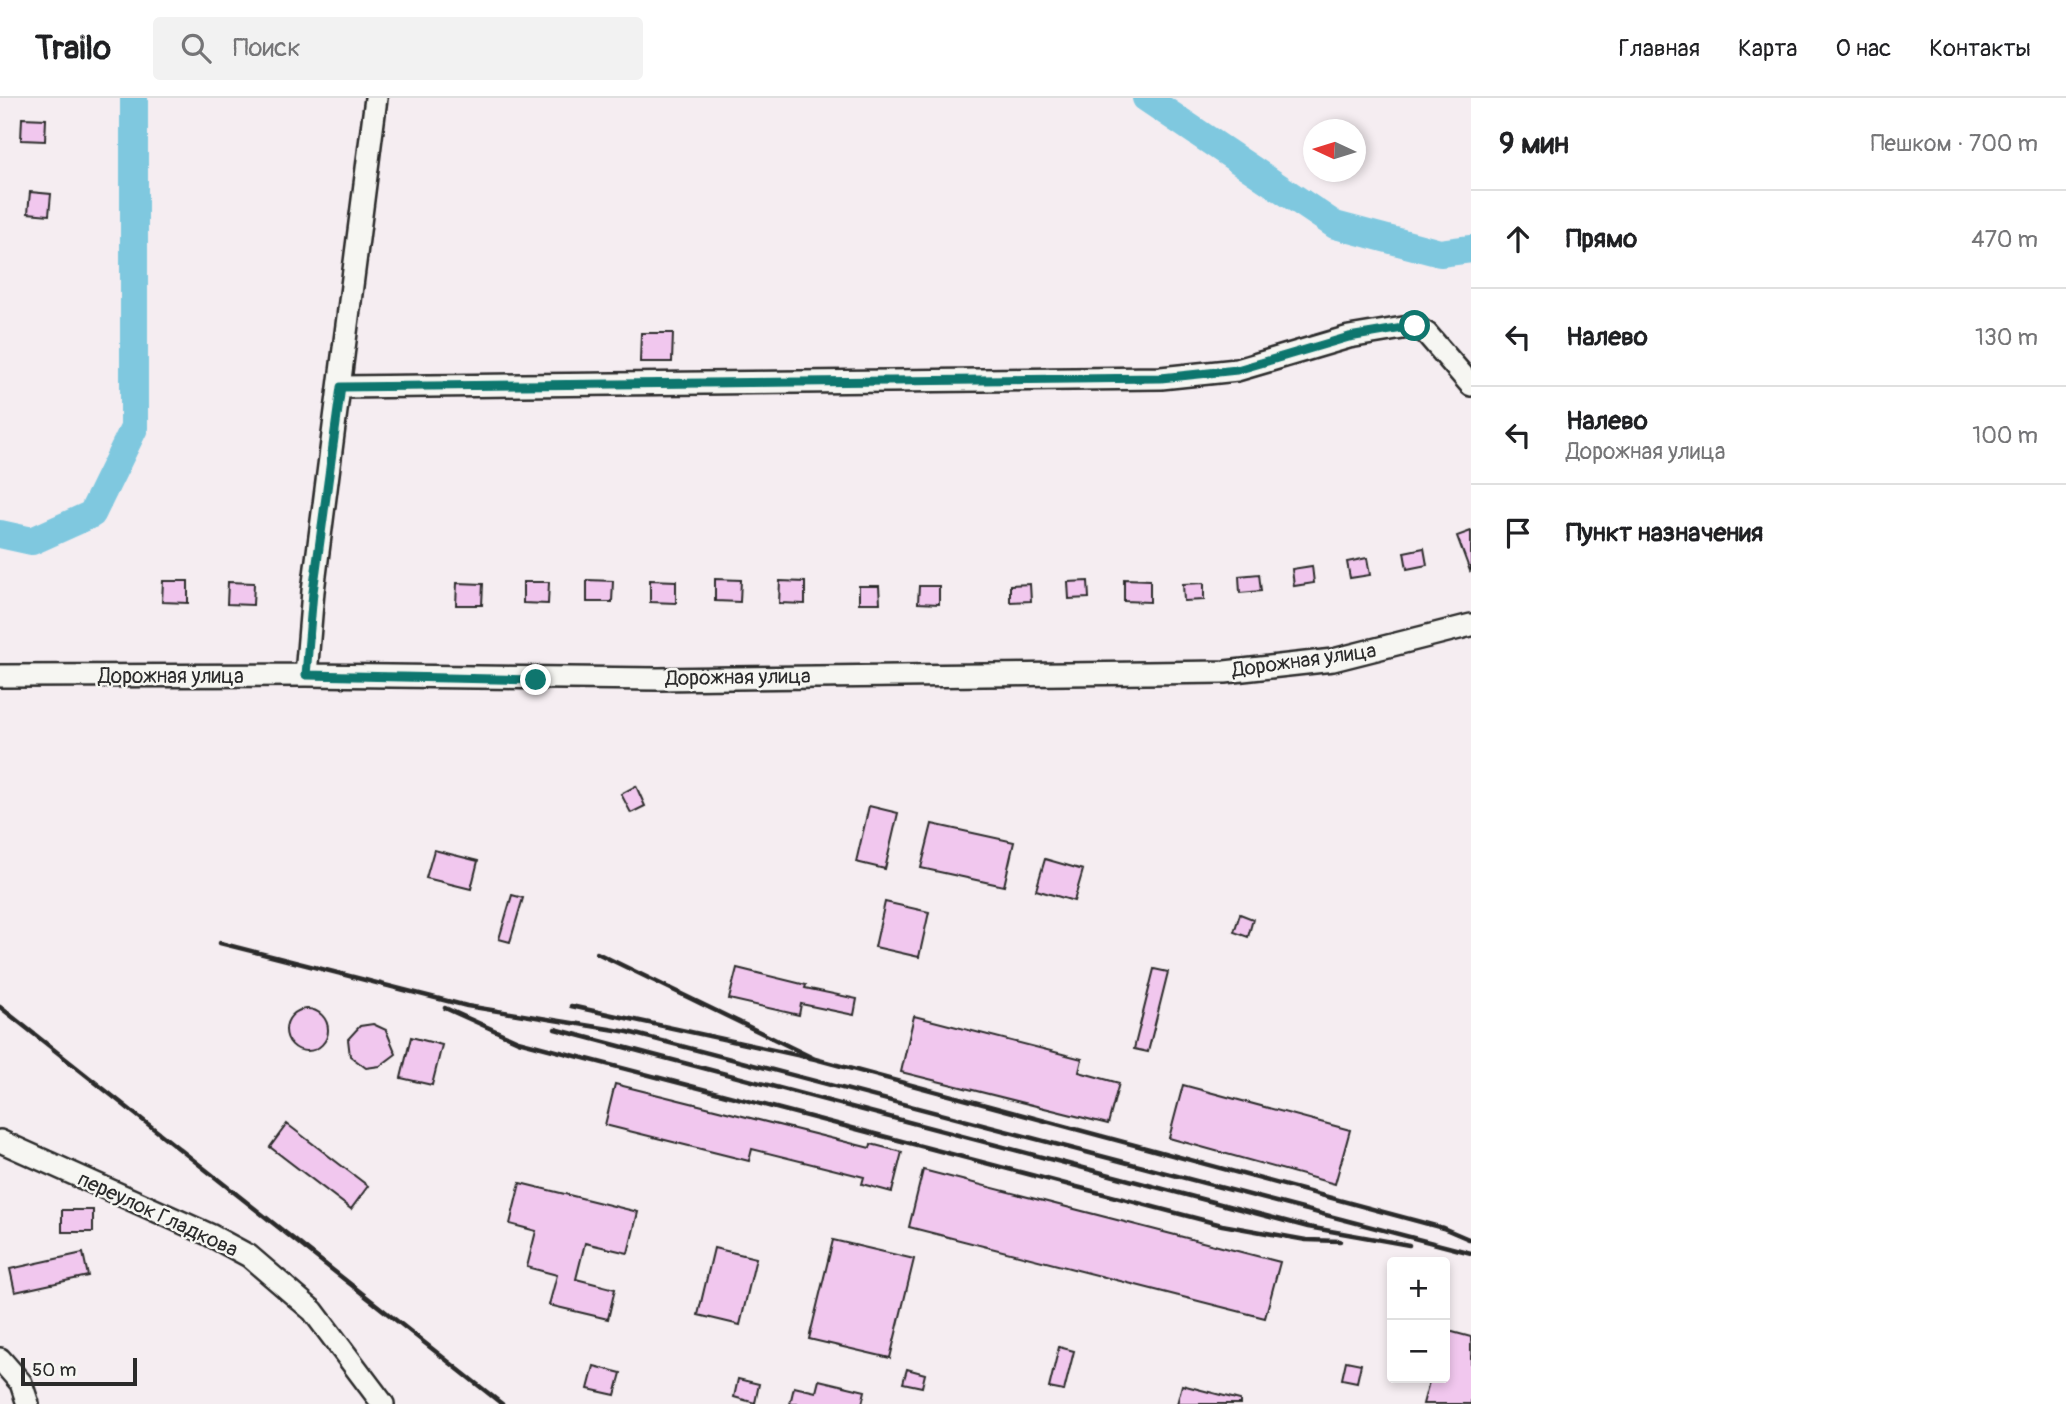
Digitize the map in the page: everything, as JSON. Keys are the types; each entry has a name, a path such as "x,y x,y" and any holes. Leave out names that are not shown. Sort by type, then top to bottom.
{"street":[{"path":"306,675 313,592 376,98"},
{"path":"341,387 1161,378 1237,370 1349,337 1415,326 1427,334 1471,384"},
{"name":"Дорожная улица","path":"0,676 306,675 617,679 1225,672 1333,660 1471,625"},
{"name":"переулок Гладкова","path":"0,1142 210,1235 248,1256 282,1281 313,1311 383,1404"},
{"path":"0,1359 21,1383 28,1404"}],"building":[{"path":"22,118 46,119 45,141 21,140"},
{"path":"30,192 51,194 49,215 28,213"},
{"path":"641,333 673,333 672,362 640,362"},
{"path":"1471,531 1471,570 1470,571 1457,536"},
{"path":"1424,548 1427,565 1407,569 1404,552"},
{"path":"1367,558 1370,575 1350,578 1347,562"},
{"path":"1312,566 1314,583 1294,586 1292,569"},
{"path":"1259,574 1261,591 1240,593 1239,576"},
{"path":"715,579 741,580 740,602 715,601"},
{"path":"1124,579 1150,580 1150,602 1124,601"},
{"path":"587,580 613,581 612,602 587,602"},
{"path":"650,580 676,581 676,603 650,602"},
{"path":"163,581 188,581 188,603 162,602"},
{"path":"780,581 805,582 805,604 779,603"},
{"path":"1088,581 1089,598 1069,599 1068,582"},
{"path":"228,582 254,583 253,605 227,604"},
{"path":"523,582 549,582 548,604 523,603"},
{"path":"457,583 483,584 482,605 456,605"},
{"path":"1204,583 1204,600 1184,601 1183,584"},
{"path":"1030,584 1031,601 1010,602 1010,585"},
{"path":"859,586 879,586 880,603 859,603"},
{"path":"919,586 939,586 939,604 918,603"},
{"path":"636,786 645,806 631,813 621,794"},
{"path":"869,806 898,813 885,869 856,862"},
{"path":"932,824 1014,842 1004,886 921,868"},
{"path":"434,850 478,861 471,889 426,878"},
{"path":"1045,859 1083,870 1074,901 1036,890"},
{"path":"512,895 523,898 510,942 499,939"},
{"path":"885,902 929,912 919,957 875,947"},
{"path":"1240,914 1253,919 1248,937 1234,932"},
{"path":"737,968 806,985 805,988 857,999 854,1015 801,1004 799,1015 729,999"},
{"path":"1154,969 1168,972 1148,1052 1134,1049"},
{"path":"307,1009 322,1015 328,1030 322,1045 307,1051 292,1045 286,1030 292,1015"},
{"path":"914,1016 1082,1059 1079,1072 1119,1083 1108,1124 901,1072"},
{"path":"373,1024 386,1030 396,1054 380,1066 366,1068 350,1056 348,1039 360,1026"},
{"path":"411,1037 442,1045 432,1085 401,1078"},
{"path":"615,1084 870,1148 871,1144 902,1152 892,1192 862,1184 864,1177 752,1149 749,1161 605,1125"},
{"path":"1183,1085 1350,1130 1335,1184 1169,1138"},
{"path":"287,1124 368,1186 351,1209 270,1147"},
{"path":"923,1170 1280,1262 1265,1318 909,1227"},
{"path":"520,1183 638,1212 628,1253 585,1243 576,1279 615,1289 608,1319 549,1305 557,1275 527,1267 536,1231 510,1224"},
{"path":"62,1210 93,1210 93,1232 62,1232"},
{"path":"833,1240 914,1259 890,1358 809,1339"},
{"path":"714,1248 756,1258 740,1325 698,1315"},
{"path":"83,1253 88,1276 15,1292 10,1269"},
{"path":"1450,1331 1471,1337 1471,1404 1423,1404 1429,1383 1450,1383"},
{"path":"1059,1347 1074,1351 1064,1391 1049,1388"},
{"path":"1346,1361 1361,1364 1357,1382 1342,1379"},
{"path":"594,1366 621,1373 615,1395 588,1389"},
{"path":"907,1369 925,1374 922,1387 903,1383"},
{"path":"738,1379 759,1384 755,1403 734,1397"},
{"path":"819,1380 865,1391 862,1404 790,1404 794,1387 816,1392"},
{"path":"1182,1385 1240,1400 1240,1404 1177,1404"}],"waterway":[{"path":"0,534 32,541 92,514 134,428 134,98"},
{"path":"1146,98 1335,225 1440,253 1471,249"}],"railway":[{"path":"220,943 467,1006 628,1032 1471,1253"},
{"path":"571,1006 815,1059 597,953"},
{"path":"0,1007 502,1404"},
{"path":"445,1008 518,1041 1222,1225 1306,1240 1340,1241"},
{"path":"555,1029 1308,1227 1409,1245"},
{"path":"815,1059 1443,1228 1471,1240"}],"route":[{"path":"536,680 306,675 313,592 341,387 1161,378 1237,370 1282,359 1349,337 1415,326"}]}
